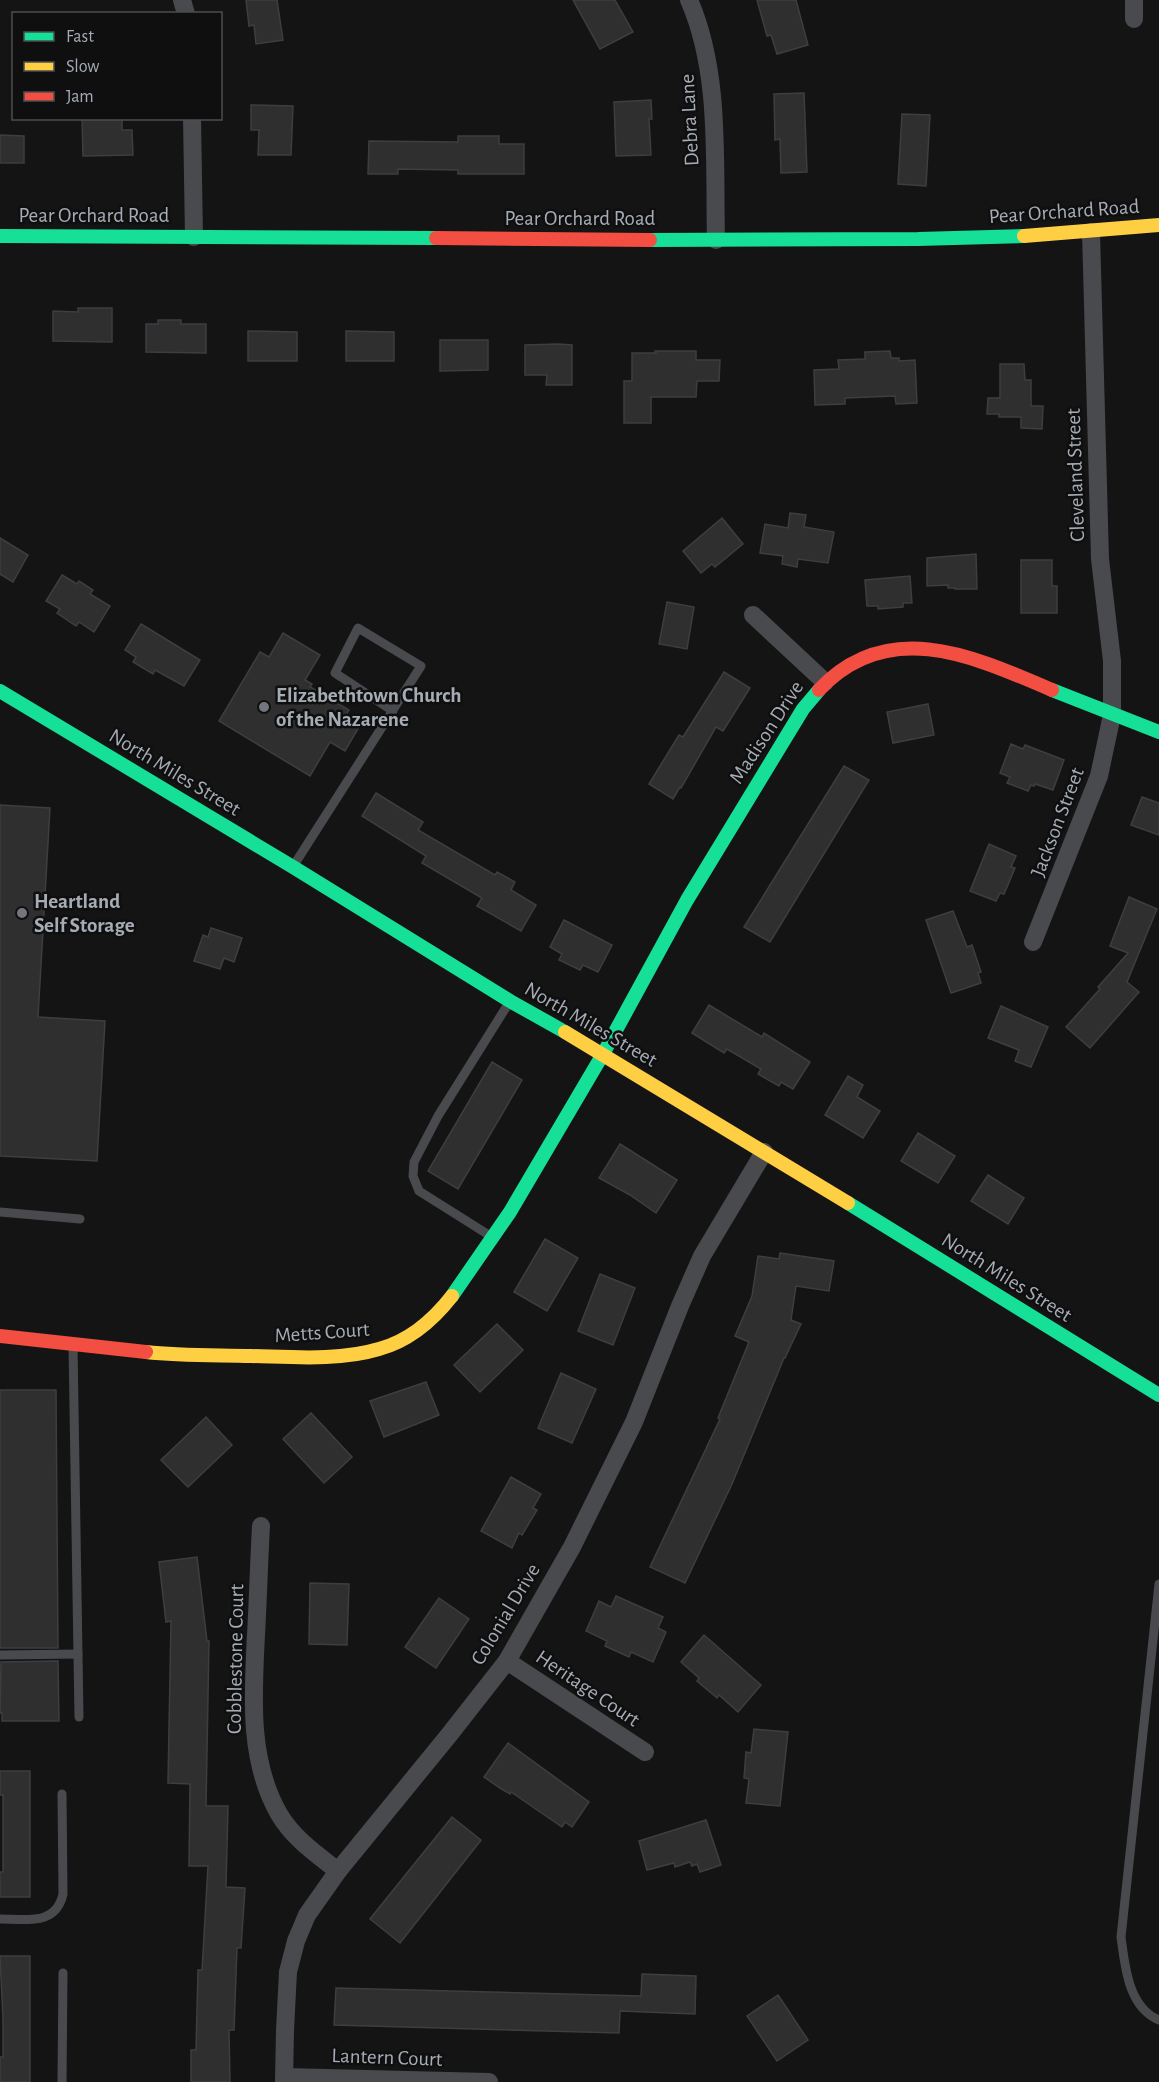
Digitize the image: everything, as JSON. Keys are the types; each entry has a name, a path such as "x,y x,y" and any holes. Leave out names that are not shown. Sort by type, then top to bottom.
{"street":[{"name":"Debra Lane","path":"689,0 700,28 710,79 716,240"},
{"path":"1134,0 1134,19"},
{"path":"192,120 194,237"},
{"name":"Pear Orchard Road","path":"0,236 918,239 1091,232 1159,225"},
{"name":"Cleveland Street","path":"1091,232 1100,559 1112,661 1112,715"},
{"path":"753,615 825,682"},
{"name":"Madison Drive","path":"603,1054 687,900 802,709 825,682 846,665 873,653 903,648 935,650 1010,673 1159,732"},
{"name":"North Miles Street","path":"0,691 510,1001 603,1054 1159,1395"},
{"name":"Jackson Street","path":"1033,942 1099,776 1112,715"},
{"name":"Metts Court","path":"0,1336 164,1354 283,1357 354,1355 381,1349 405,1338 427,1323 463,1283 493,1238 603,1054"},
{"name":"Colonial Drive","path":"285,2079 288,1972 296,1941 307,1915 338,1871 507,1661 572,1547 634,1422 702,1256 764,1152"},
{"name":"Cobblestone Court","path":"261,1526 254,1699 255,1737 261,1770 269,1794 292,1832 338,1871"},
{"name":"Heritage Court","path":"507,1661 645,1752"},
{"name":"Lantern Court","path":"285,2079 489,2082"}],"lane":[{"path":"293,867 393,711 421,666 358,628 334,673 393,711"},
{"path":"493,1238 419,1191 413,1176 414,1162 438,1116 510,1001"},
{"path":"0,1212 80,1219"},
{"path":"73,1345 79,1717"},
{"path":"1159,1584 1121,1937 1126,1971 1134,1996 1150,2016 1159,2020"},
{"path":"0,1655 78,1654"},
{"path":"0,1919 34,1919 47,1916 55,1912 61,1903 63,1894 62,1794"},
{"path":"62,2082 63,1973"}],"building":[{"path":"246,0 277,0 283,40 256,44 254,25 249,26"},
{"path":"573,0 615,0 633,32 600,49"},
{"path":"757,0 796,0 808,45 777,54 771,35 767,36"},
{"path":"804,93 807,172 781,173 780,139 775,140 774,94"},
{"path":"651,100 652,119 649,119 651,155 616,156 614,102"},
{"path":"251,105 293,106 291,155 258,155 259,130 251,130"},
{"path":"902,114 930,115 926,186 898,184"},
{"path":"82,120 122,120 122,130 132,130 133,155 83,156"},
{"path":"0,135 24,136 24,163 0,163"},
{"path":"458,136 499,136 499,144 524,144 524,174 458,174 458,170 398,169 398,174 368,174 369,141 458,142"},
{"path":"78,308 112,308 112,342 53,341 53,311 78,312"},
{"path":"158,320 181,320 181,324 206,324 206,353 146,352 146,324 158,324"},
{"path":"248,331 297,332 297,361 248,361"},
{"path":"346,331 394,332 394,361 346,361"},
{"path":"440,340 488,340 488,370 440,371"},
{"path":"525,345 572,345 572,385 546,385 547,375 525,375"},
{"path":"655,351 696,351 696,360 720,360 719,381 697,381 696,397 651,397 651,423 624,423 624,381 632,381 632,353 656,353"},
{"path":"890,351 891,358 899,358 899,361 915,360 917,403 896,404 895,396 845,398 845,404 815,405 814,370 839,369 838,360 865,359 865,352"},
{"path":"1000,364 1024,364 1025,380 1031,380 1031,406 1043,406 1042,429 1021,428 1021,417 999,417 999,414 987,414 988,398 1000,398"},
{"path":"790,513 806,515 804,527 834,532 828,563 798,559 797,567 782,564 783,556 760,553 765,524 788,528"},
{"path":"722,518 743,544 715,567 712,564 701,573 683,551"},
{"path":"0,538 28,555 13,582 0,574"},
{"path":"976,554 977,589 955,589 948,588 948,585 927,586 927,558"},
{"path":"1021,560 1052,560 1052,586 1057,586 1057,613 1021,613"},
{"path":"62,575 77,584 79,581 93,590 90,594 110,606 94,632 79,622 76,626 57,613 60,609 46,601"},
{"path":"910,576 912,603 903,603 903,607 878,609 878,606 867,606 865,580"},
{"path":"667,602 694,607 687,649 659,644"},
{"path":"141,624 200,660 184,686 155,670 153,674 133,662 136,657 125,650"},
{"name":"Elizabethtown Church of the Nazarene","path":"283,633 320,655 305,680 312,684 310,687 349,710 344,718 359,727 345,751 330,742 310,776 219,721 260,652 269,657"},
{"path":"724,672 750,688 723,731 716,727 673,799 649,784 679,735 683,737"},
{"path":"928,704 934,735 893,743 887,712"},
{"path":"1011,744 1023,749 1025,745 1064,760 1053,790 1035,784 1031,785 1028,791 1007,783 1010,777 1000,773"},
{"path":"844,766 869,780 770,942 744,927"},
{"path":"376,793 423,822 418,830 495,875 497,872 515,882 511,890 536,905 521,931 477,906 482,898 422,863 426,856 362,816"},
{"path":"1142,797 1159,803 1159,835 1131,825"},
{"name":"Heartland Self Storage","path":"0,805 50,808 38,1017 105,1021 97,1161 0,1156"},
{"path":"989,844 1016,856 1011,867 1015,868 1004,894 1000,893 996,901 970,891"},
{"path":"1129,897 1157,909 1127,982 1139,992 1090,1048 1066,1027 1128,953 1110,946"},
{"path":"953,911 967,947 972,945 981,972 978,973 981,983 951,993 926,920"},
{"path":"564,920 612,945 598,972 583,965 580,970 559,960 562,954 550,947"},
{"path":"211,928 242,938 234,962 224,958 220,969 194,961 203,935 208,937"},
{"path":"709,1005 762,1037 764,1033 810,1062 793,1089 781,1082 779,1086 758,1074 761,1069 727,1049 724,1053 692,1033"},
{"path":"1001,1006 1048,1027 1031,1067 1015,1061 1019,1050 988,1038"},
{"path":"492,1062 522,1080 458,1189 428,1171"},
{"path":"848,1076 863,1085 857,1097 880,1111 863,1138 825,1115"},
{"path":"918,1133 955,1156 938,1183 901,1161"},
{"path":"620,1144 677,1180 656,1213 599,1178"},
{"path":"988,1175 1024,1198 1008,1224 971,1201"},
{"path":"545,1239 578,1258 547,1311 514,1292"},
{"path":"780,1253 834,1261 829,1291 796,1286 791,1320 801,1324 784,1358 732,1484 685,1583 650,1567 720,1419 718,1418 749,1342 735,1336 752,1296 758,1256 779,1259"},
{"path":"600,1274 635,1288 613,1345 578,1331"},
{"path":"497,1324 523,1350 480,1392 454,1365"},
{"path":"561,1373 596,1389 572,1443 538,1428"},
{"path":"426,1382 439,1415 384,1437 370,1401"},
{"path":"0,1390 56,1390 58,1648 0,1648"},
{"path":"311,1413 352,1457 324,1483 283,1439"},
{"path":"206,1417 232,1445 188,1487 161,1460"},
{"path":"511,1477 541,1494 533,1508 537,1510 522,1535 519,1533 512,1548 481,1531"},
{"path":"197,1557 207,1641 209,1641 206,1806 228,1806 226,1887 245,1888 241,1948 237,1948 234,2030 229,2030 230,2082 191,2082 191,2050 196,2050 198,1970 202,1970 208,1866 189,1866 190,1784 168,1783 171,1621 166,1622 159,1562"},
{"path":"310,1583 349,1584 347,1645 309,1644"},
{"path":"616,1596 663,1617 658,1628 666,1632 653,1662 631,1652 629,1657 605,1646 607,1641 586,1631 599,1601 611,1607"},
{"path":"439,1598 469,1619 436,1668 405,1647"},
{"path":"704,1635 761,1685 738,1712 719,1695 717,1698 697,1681 699,1678 681,1662"},
{"path":"58,1661 59,1721 2,1721 2,1713 0,1713 1,1662"},
{"path":"754,1729 788,1732 780,1806 746,1803 749,1779 744,1778 746,1752 751,1753"},
{"path":"508,1743 589,1802 572,1827 565,1822 562,1827 511,1792 510,1794 484,1777"},
{"path":"0,1771 30,1771 30,1897 0,1897 0,1872 3,1872 3,1795 0,1795"},
{"path":"452,1817 481,1840 400,1943 370,1919"},
{"path":"706,1820 721,1865 700,1872 697,1864 692,1866 690,1862 675,1867 674,1863 647,1870 639,1841"},
{"path":"0,1956 30,1956 30,2082 0,2082 3,2020"},
{"path":"642,1974 696,1976 695,2014 620,2011 619,2033 334,2025 336,1988 641,1996"},
{"path":"778,1995 808,2040 777,2061 747,2016"}],"traffic: fast":[{"path":"0,236 436,238"},
{"path":"650,240 918,239 1024,236"},
{"path":"452,1296 510,1212 603,1054 687,900 803,709 819,690"},
{"path":"1052,690 1159,732"},
{"path":"0,691 510,1001 565,1032"},
{"path":"848,1203 1159,1395"}],"traffic: slow":[{"path":"1024,236 1159,225"},
{"path":"565,1032 848,1203"},
{"path":"146,1352 299,1357 332,1357 364,1353 401,1341 411,1335 429,1321 452,1296"}],"traffic: jam":[{"path":"436,238 650,240"},
{"path":"819,690 846,667 874,654 903,649 932,650 963,656 1052,690"},
{"path":"0,1336 146,1352"}],"place":[{"name":"Elizabethtown Church of the Nazarene","path":"264,707"},
{"name":"Heartland Self Storage","path":"22,913"}]}
